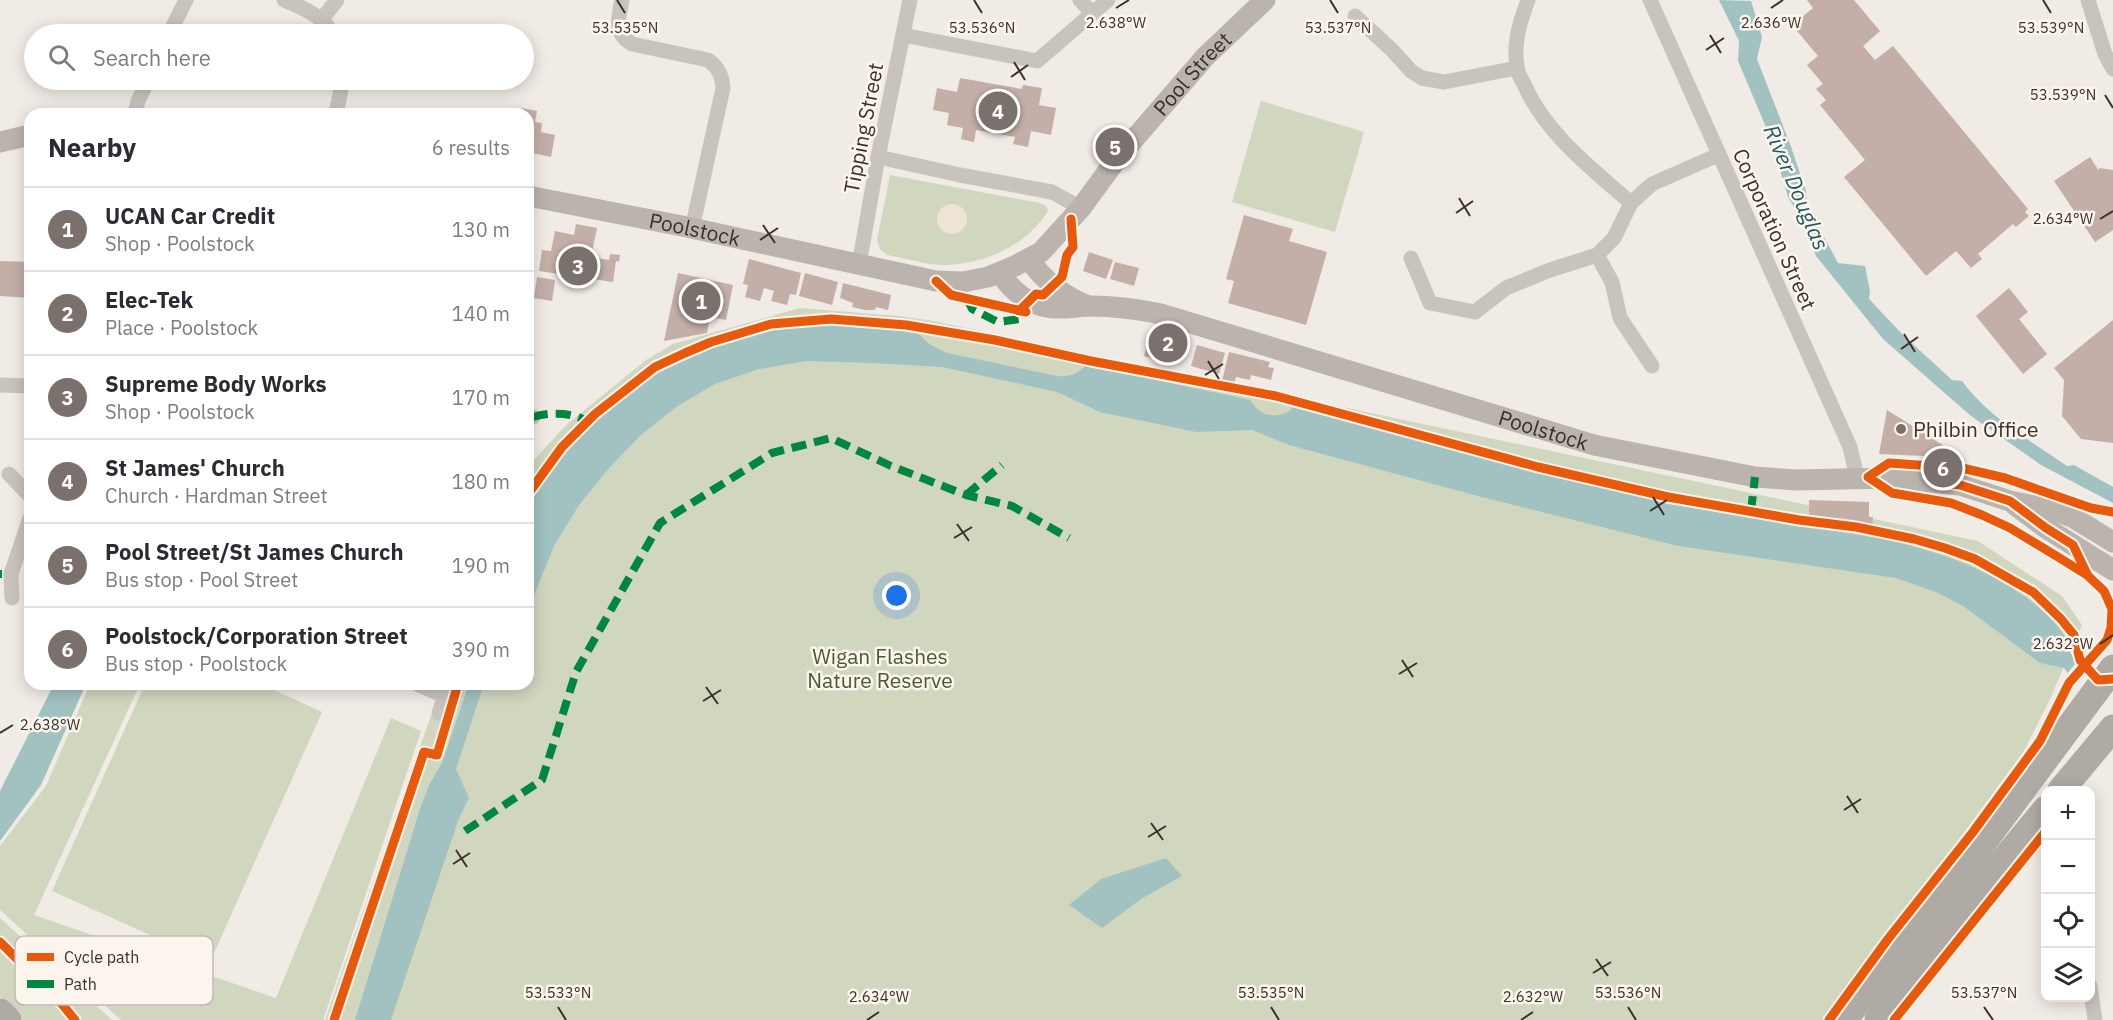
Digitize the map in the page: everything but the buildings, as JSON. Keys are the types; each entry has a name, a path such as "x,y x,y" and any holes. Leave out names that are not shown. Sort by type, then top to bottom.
{"highway":[{"path":"1844,1020 1983,843 2113,668"},
{"path":"2064,786 2111,731"},
{"path":"1878,1020 1970,901 2041,815"},
{"path":"0,1012 8,1020"}],"main road":[{"name":"Pool Street","path":"1029,259 1052,242 1081,208 1116,160 1205,57 1264,0"},
{"path":"0,142 24,136"},
{"name":"Poolstock","path":"534,197 950,282 976,280 1000,273 1029,259 1042,277 1062,294 1088,306"},
{"name":"Poolstock","path":"1000,273 1017,294 1041,306 1061,308 1088,306 1161,314 1594,445 1755,477 1796,480 1857,477 1913,479 1960,485 2010,501 2054,510 2073,518 2113,542"},
{"name":"Poolstock","path":"2010,501 2046,528 2106,566 2113,578"},
{"path":"2073,518 2113,524"}],"street":[{"path":"174,24 186,0"},
{"path":"284,0 308,10 324,24"},
{"path":"321,20 337,0"},
{"path":"622,0 618,19 619,28 626,41 708,60 715,64 722,79 723,88 693,229"},
{"name":"Tipping Street","path":"858,265 910,0"},
{"path":"1080,0 1092,13"},
{"path":"903,35 1037,61 1108,0"},
{"path":"1528,0 1516,31 1517,68 1528,93 1560,138 1631,203"},
{"name":"Corporation Street","path":"1650,0 1850,447 1857,477"},
{"path":"2088,0 2105,54 2113,69"},
{"path":"1354,16 1392,50 1411,71 1422,78 1444,82 1517,68"},
{"path":"136,108 143,90"},
{"path":"337,108 341,90"},
{"path":"1411,258 1430,303 1475,312 1506,288 1550,270 1597,255 1614,238 1631,203 1652,184 1719,155"},
{"path":"878,157 1052,192 1081,208"},
{"path":"1597,255 1612,282 1620,318 1652,366"},
{"path":"0,385 24,386"},
{"path":"9,474 24,490"},
{"path":"12,598 6,574 24,532"},
{"path":"439,713 447,690"},
{"path":"2093,1002 2095,1020"}],"green space":[{"path":"1261,101 1364,132 1335,232 1232,202"},
{"path":"890,175 1040,203 1046,206 1048,211 1029,234 1005,250 963,264 941,265 887,255 880,249 877,240"},
{"name":"Wigan Flashes Nature Reserve","path":"800,308 934,321 1978,541 2062,596 2082,625 2049,701 2024,751 1826,1020 325,1020 440,690 534,690 534,460 565,426 646,360 673,344"},
{"path":"87,690 137,690 34,915 95,936 29,936 0,910 0,846 46,786"},
{"path":"142,690 274,690 322,712 213,955 213,936 152,936 52,891"},
{"path":"391,718 421,731 323,1020 121,1020 104,1005 213,1005 213,976 276,998"},
{"path":"0,918 20,936 15,936 15,951 0,936"},
{"path":"0,950 15,965 15,1005 56,1005 69,1020 23,1020 0,997"},
{"path":"68,1005 96,1005 112,1020 79,1020"}],"shaded area":[{"path":"952,204 962,209 967,219 962,229 952,234 942,229 937,219 942,209"}],"water":[{"name":"River Douglas","path":"1719,0 1751,1 1762,37 1757,59 1790,144 1806,191 1807,205 1838,263 1865,266 1870,291 1869,299 1903,335 1952,380 1962,381 1984,406 2011,428 2067,466 2074,465 2113,487 2113,503 2041,465 1971,416 1883,339 1816,256 1802,221 1788,197 1771,139 1738,61 1739,41"},
{"path":"830,324 914,329 929,344 947,353 1057,376 1073,374 1086,365 1250,400 1259,410 1270,415 1282,414 1294,407 1668,504 1884,539 1908,545 1979,570 2023,595 2059,628 2073,657 2098,685 2090,705 2064,668 2040,663 1963,606 1936,592 1896,578 1678,546 1474,495 1289,445 1252,430 1196,432 1100,412 1057,392 942,367 807,361 759,369 715,384 676,407 641,435 609,468 579,505 554,546 534,595 534,496 567,452 594,422 623,397 684,358 752,335"},
{"path":"51,690 83,690 41,785 0,841 0,791"},
{"path":"467,690 482,690 456,769 469,798 459,818 391,1020 355,1020 420,809 429,785 442,763"},
{"path":"1166,858 1182,876 1141,899 1102,928 1069,905 1101,879"}],"pier":[{"path":"2079,659 2099,682 2113,684 2113,731 2088,707 2066,675"}],"marked path":[{"path":"967,299 972,309 998,322 1026,318 1026,315"},
{"path":"534,417 560,414 587,421"},
{"path":"465,831 542,780 576,672 660,523 772,453 831,438 891,466 966,495 1012,506 1069,538"},
{"path":"966,495 1002,465"},
{"path":"1751,511 1755,477"}],"cycle path":[{"path":"1019,311 1036,294 1043,295 1062,277 1067,255 1073,247 1071,219"},
{"path":"936,281 951,295 1026,312"},
{"path":"534,486 562,447 595,414 655,367 685,353 711,342 771,324 831,319 906,325 995,340 1091,361 1276,396 1538,467 1668,497 1799,520 1856,527 1945,548 1975,559 2033,592 2074,635 2080,660 2098,680 2113,679"},
{"path":"1829,1020 1888,939 1973,832 2040,741 2069,683 2107,640 2111,628 2112,609 2104,591 2087,575 2010,528 1982,515 1951,503 1892,493 1868,477 1889,463 1962,468 2005,478 2091,508 2113,512"},
{"path":"1945,483 1960,485 2010,501 2073,545 2087,574"},
{"path":"334,1020 424,752 437,755 456,690"},
{"path":"1894,1020 2041,837"},
{"path":"0,942 15,957"},
{"path":"63,1005 75,1020"}],"place":[{"name":"St James' Church","path":"998,111"},
{"name":"Pool Street/St James Church","path":"1115,147"},
{"name":"Supreme Body Works","path":"578,266"},
{"name":"UCAN Car Credit","path":"701,301"},
{"name":"Elec-Tek","path":"1168,343"},
{"name":"Philbin Office","path":"1901,429"},
{"name":"Poolstock/Corporation Street","path":"1943,468"}]}
